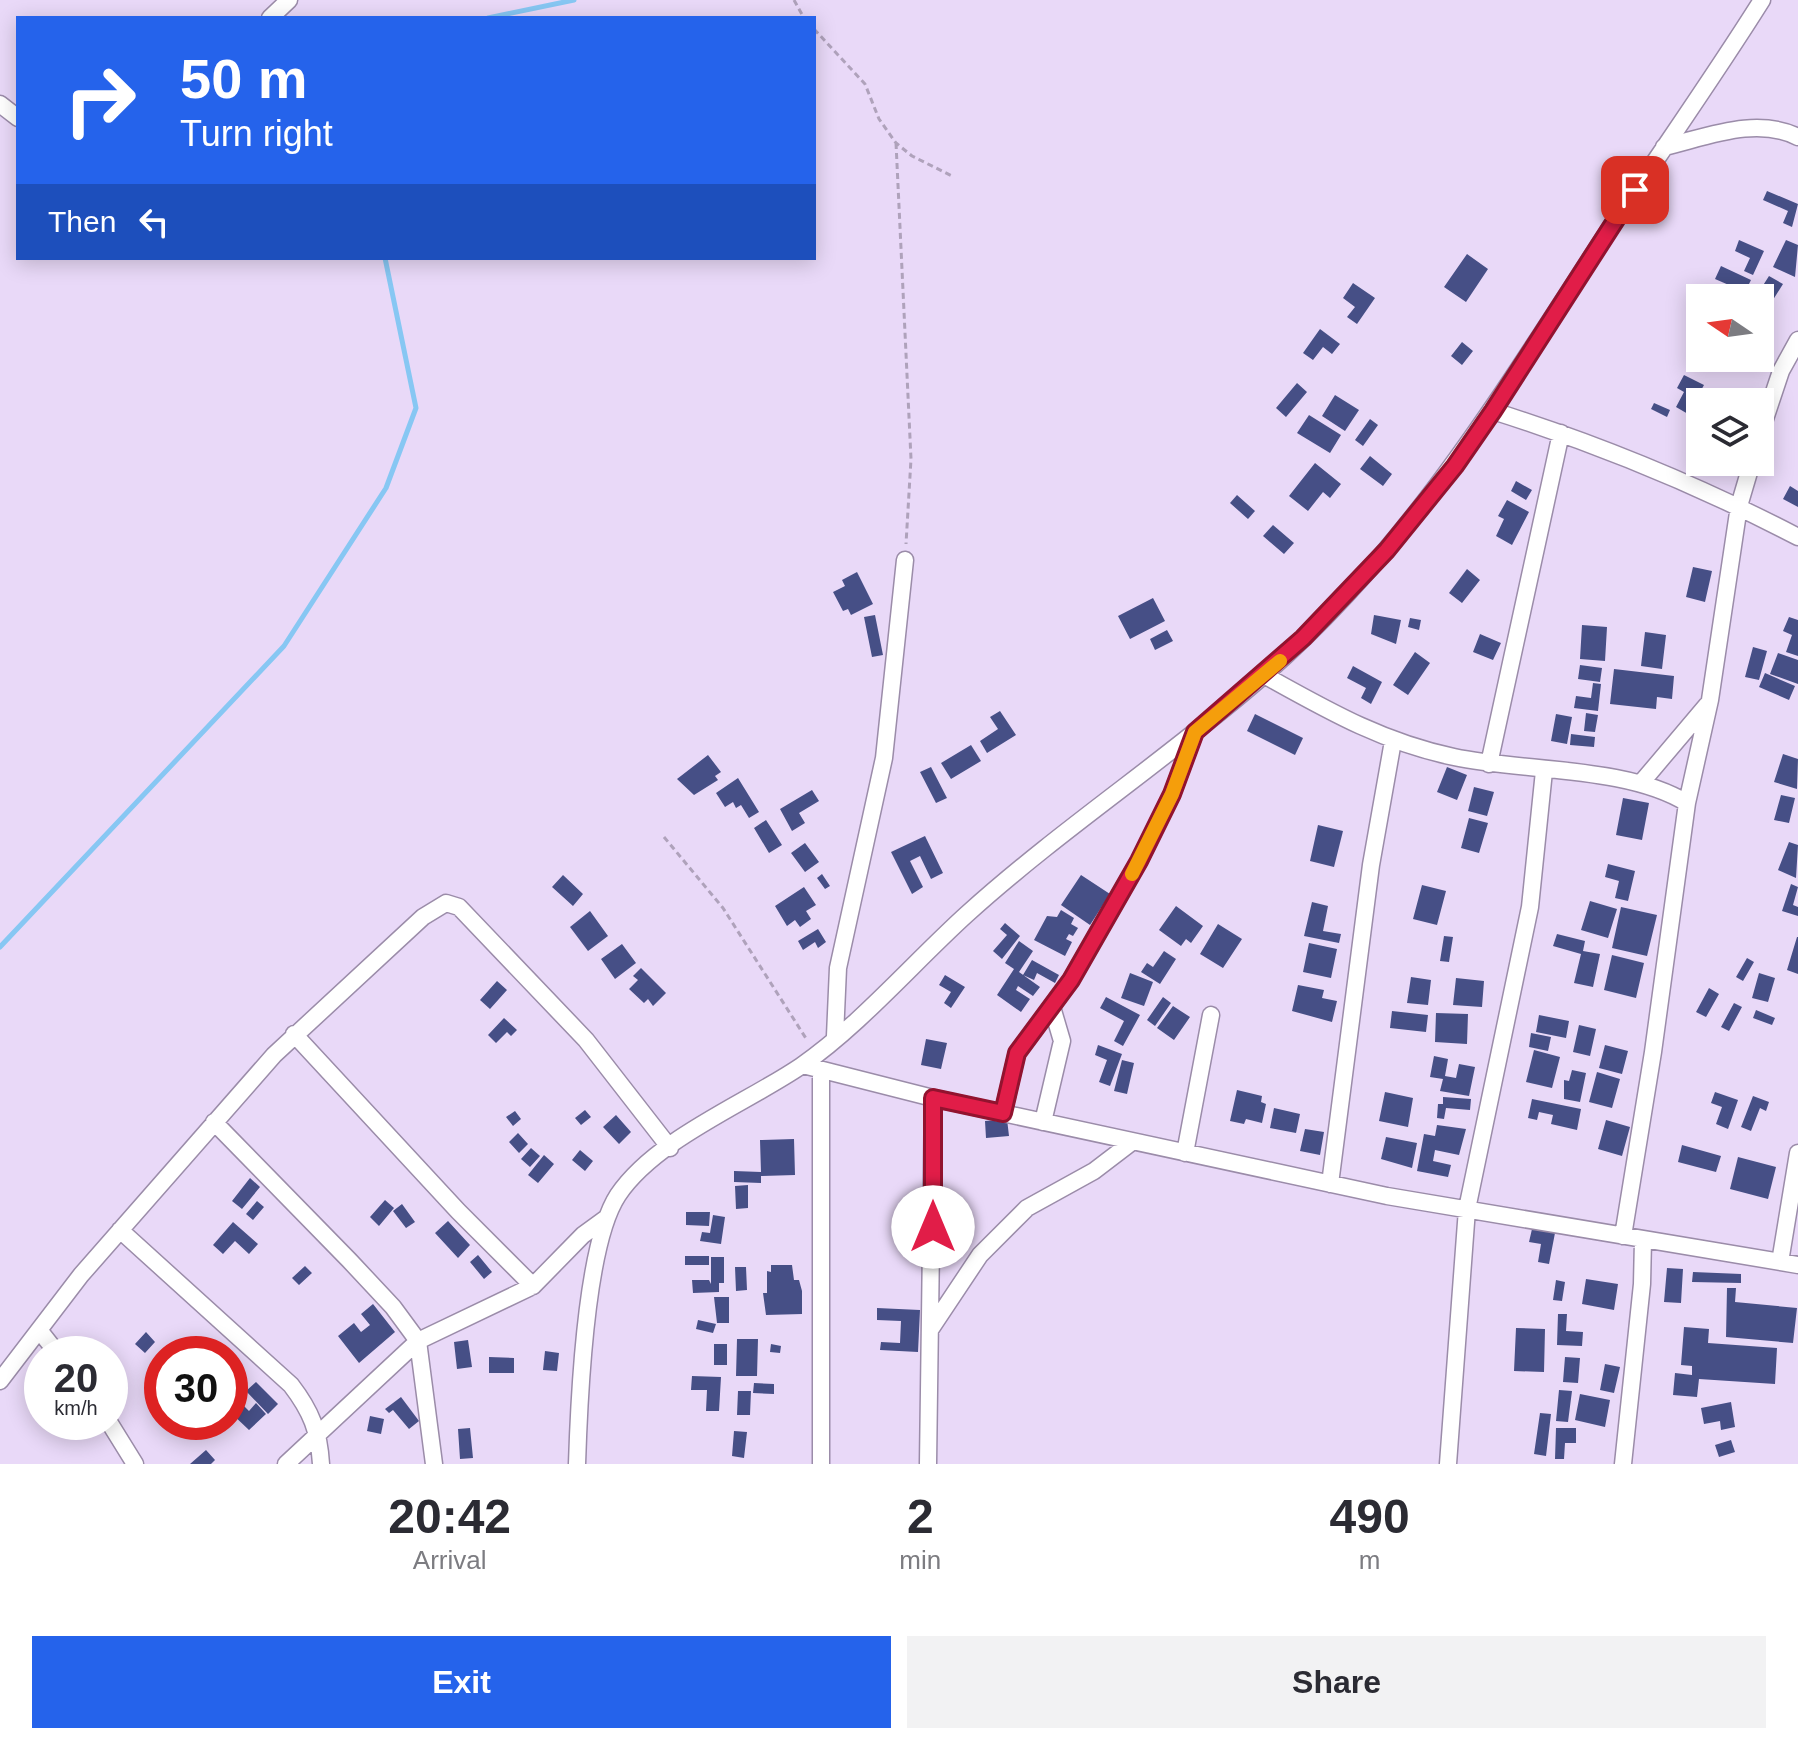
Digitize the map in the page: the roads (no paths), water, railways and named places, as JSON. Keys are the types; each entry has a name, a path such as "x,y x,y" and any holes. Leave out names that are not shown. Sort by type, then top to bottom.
{"street":[{"path":"272,16 289,0"},
{"path":"286,1464 418,1341 533,1286 583,1235 605,1219 634,1176 670,1148 803,1065 966,915 1264,675 1378,560 1455,466 1762,0"},
{"path":"0,104 16,116"},
{"path":"1664,147 1748,127 1769,128 1798,137"},
{"path":"1774,392 1781,371 1798,340"},
{"path":"1493,411 1561,433 1739,506 1798,537"},
{"path":"1489,764 1561,433"},
{"path":"1623,1236 1653,1052 1687,803 1710,700 1739,506 1748,476"},
{"path":"835,1036 838,968 884,758 905,560"},
{"path":"1264,675 1366,731 1393,741 1489,764 1641,783 1687,803"},
{"path":"1641,783 1710,700"},
{"path":"1003,1113 1017,1053 1071,980 1155,831 1195,732"},
{"path":"1330,1184 1371,865 1393,741"},
{"path":"1448,1464 1467,1209 1530,907 1544,771"},
{"path":"0,1381 120,1230 294,1034 423,917 453,903 586,1040 670,1148"},
{"path":"1043,1122 1062,1041 1052,1007"},
{"path":"1185,1153 1211,1015"},
{"path":"294,1034 458,1211 533,1286"},
{"path":"803,1065 933,1098 1330,1184 1798,1265"},
{"path":"821,1070 821,1464"},
{"path":"928,1464 933,1098"},
{"path":"214,1122 349,1260 418,1341 434,1464"},
{"path":"929,1332 980,1255 1027,1208 1094,1171 1132,1142"},
{"path":"1780,1262 1798,1153"},
{"path":"577,1464 587,1322 605,1219"},
{"path":"120,1230 291,1385 309,1409 319,1432 321,1464"},
{"path":"1623,1464 1642,1284 1643,1240"},
{"path":"39,1330 44,1336"},
{"path":"120,1440 135,1464"}],"waterway":[{"path":"498,16 574,0"},
{"path":"0,947 284,646 386,488 416,408 385,260"}]}
